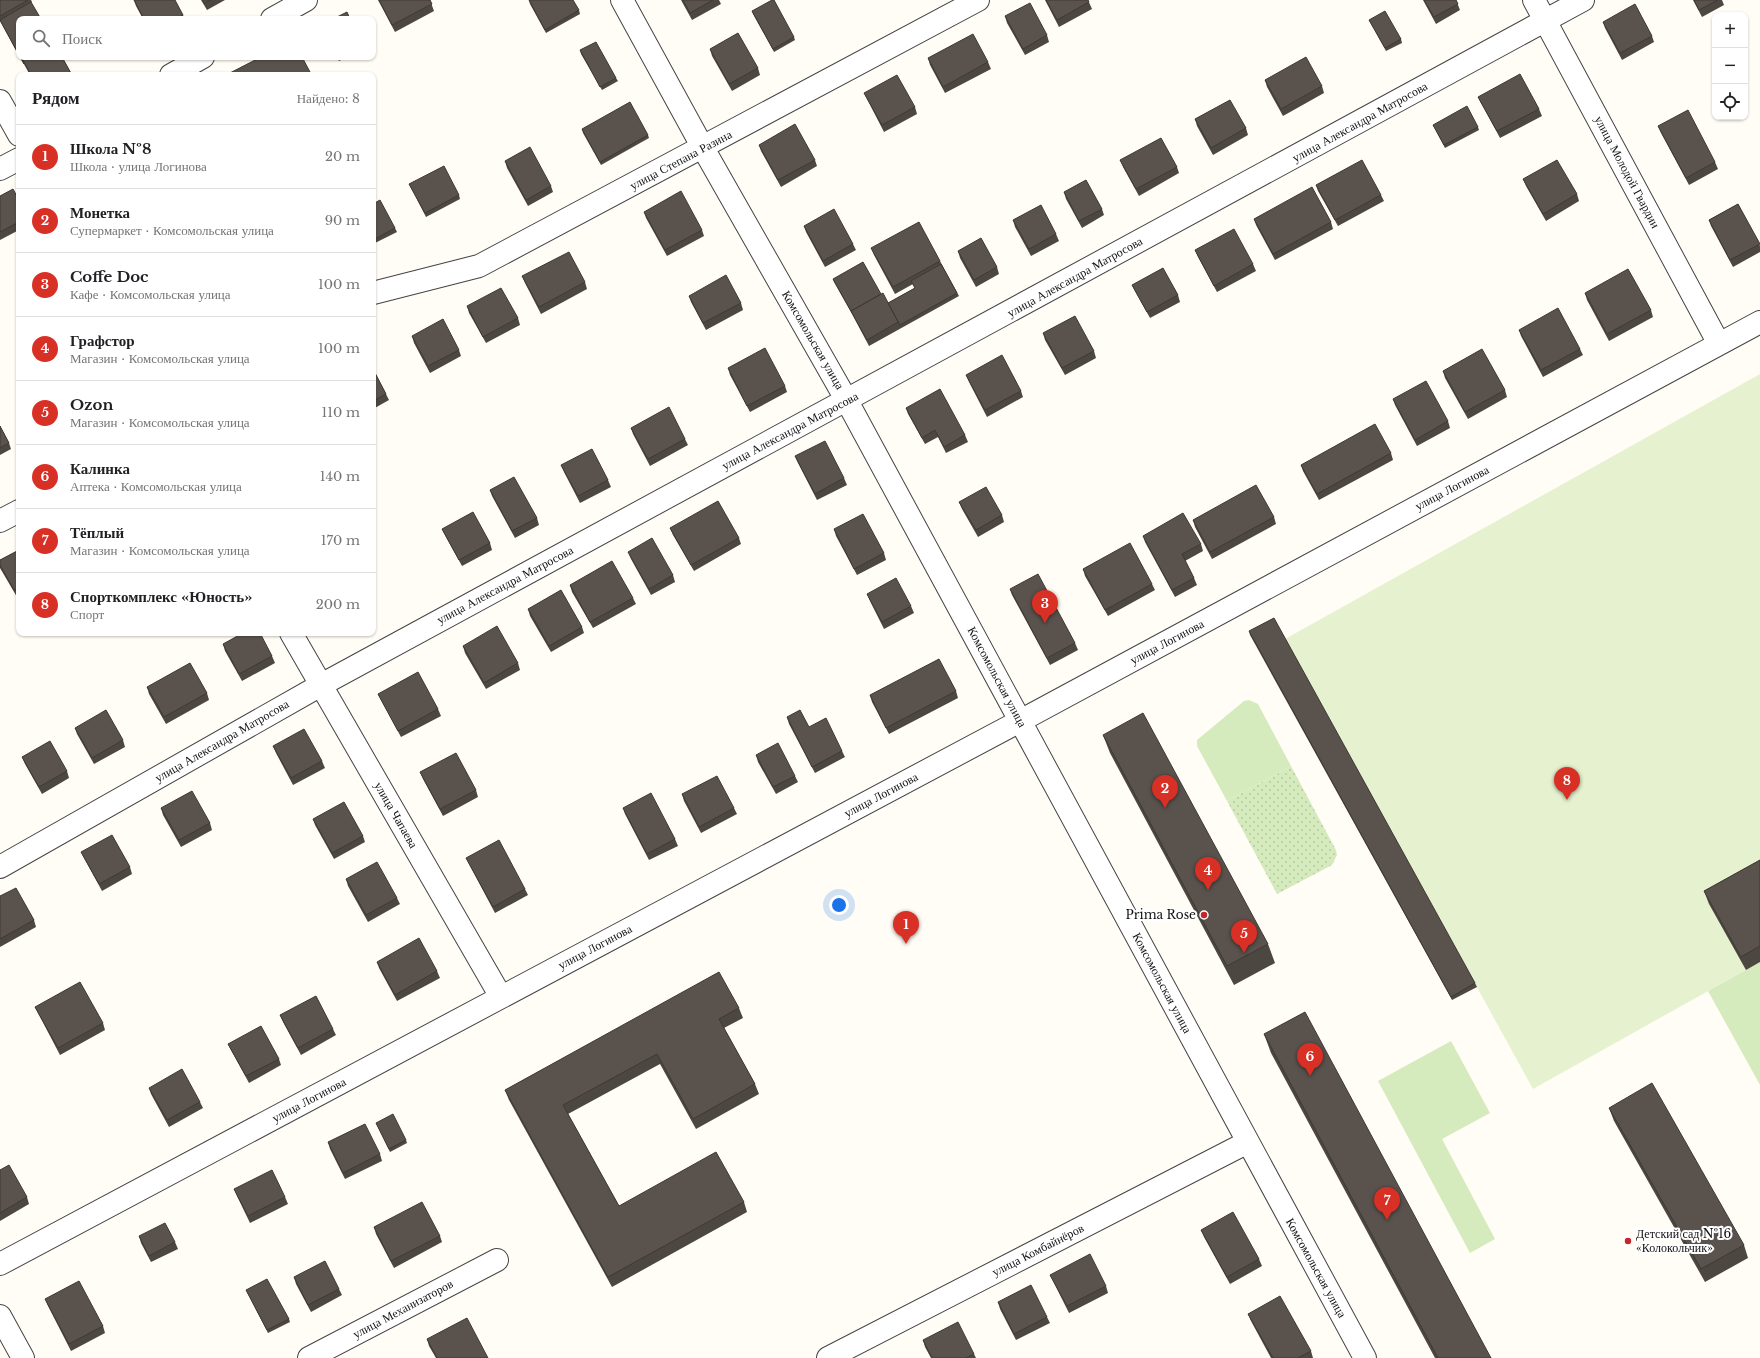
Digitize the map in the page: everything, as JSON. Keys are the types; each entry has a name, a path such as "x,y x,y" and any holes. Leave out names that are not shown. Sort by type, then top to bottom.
{"street":[{"path":"277,16 306,0"},
{"name":"Комсомольская улица","path":"622,0 703,148 847,401 1365,1358"},
{"name":"улица Степана Разина","path":"376,292 479,266 703,148 978,0"},
{"name":"улица Молодой Гвардии","path":"1534,0 1719,344"},
{"name":"улица Александра Матросова","path":"0,867 321,685 847,401 1583,0"},
{"path":"176,72 198,60"},
{"path":"0,101 16,130"},
{"path":"0,169 16,161"},
{"name":"улица Логинова","path":"0,1264 1020,721 1760,322"},
{"path":"0,522 16,513"},
{"name":"улица Чапаева","path":"293,636 501,997"},
{"name":"улица Комбайнёров","path":"828,1358 1248,1142"},
{"name":"улица Механизаторов","path":"309,1358 496,1260"},
{"path":"0,1316 23,1358"}],"green space":[{"path":"1760,374 1760,962 1533,1089 1285,639"},
{"path":"1249,700 1258,704 1291,766 1227,801 1197,746 1197,740 1244,701"},
{"path":"1291,766 1336,850 1337,855 1332,865 1277,894 1227,801"},
{"path":"1760,962 1760,1085 1708,991"},
{"path":"1451,1041 1490,1113 1442,1139 1495,1239 1470,1253 1378,1081"}],"building":[{"path":"0,0 28,0 0,16"},
{"path":"134,0 175,0 183,15 181,16 142,16"},
{"path":"203,0 211,0 204,3"},
{"path":"379,0 430,0 432,4 392,25"},
{"path":"529,0 573,0 579,10 545,30"},
{"path":"683,0 713,0 690,13"},
{"path":"774,0 794,37 773,49 752,11"},
{"path":"1046,0 1088,0 1089,2 1057,20"},
{"path":"1424,0 1456,0 1458,4 1434,17"},
{"path":"1694,0 1718,0 1699,10"},
{"path":"31,2 39,16 16,16 16,49 0,20"},
{"path":"1030,3 1047,35 1023,49 1005,16"},
{"path":"1635,4 1652,36 1620,53 1603,22"},
{"path":"1385,11 1401,39 1385,48 1369,20"},
{"path":"347,12 349,16 339,16"},
{"path":"738,33 758,68 729,84 710,49"},
{"path":"973,34 988,62 943,87 928,58"},
{"path":"596,42 616,78 600,87 580,50"},
{"path":"1306,57 1322,86 1281,109 1265,80"},
{"path":"23,60 64,60 70,72 29,72"},
{"path":"255,60 304,60 310,72 232,72"},
{"path":"1520,74 1539,109 1497,131 1478,97"},
{"path":"897,75 915,107 882,125 864,93"},
{"path":"1230,100 1246,128 1211,148 1195,119"},
{"path":"630,102 648,135 600,162 582,129"},
{"path":"1467,106 1478,127 1444,145 1433,125"},
{"path":"1688,110 1715,162 1686,178 1658,126"},
{"path":"795,124 815,160 778,180 759,145"},
{"path":"1161,138 1177,167 1136,189 1120,160"},
{"path":"530,147 551,186 526,200 505,161"},
{"path":"1362,160 1381,195 1335,220 1316,185"},
{"path":"1557,160 1577,194 1543,214 1523,179"},
{"path":"444,166 459,195 425,213 409,184"},
{"path":"1086,180 1102,209 1079,221 1064,192"},
{"path":"1312,187 1331,222 1273,254 1254,219"},
{"path":"13,189 16,194 16,224 0,232 0,196"},
{"path":"681,191 702,230 665,250 644,212"},
{"path":"380,200 395,228 376,238 376,202"},
{"path":"1738,204 1760,244 1730,260 1709,220"},
{"path":"1041,205 1056,234 1029,249 1013,220"},
{"path":"834,209 853,244 823,261 804,226"},
{"path":"919,222 940,261 893,287 871,248"},
{"path":"1234,229 1253,264 1214,286 1195,250"},
{"path":"981,238 997,267 974,280 958,251"},
{"path":"569,252 585,282 539,307 522,276"},
{"path":"863,262 881,294 851,311 833,279"},
{"path":"941,264 957,293 900,325 888,303 915,288 911,281"},
{"path":"1163,268 1178,295 1147,312 1132,285"},
{"path":"1628,269 1651,310 1607,334 1585,293"},
{"path":"726,275 741,303 703,323 689,296"},
{"path":"501,288 518,318 483,337 467,306"},
{"path":"883,293 898,322 867,340 851,311"},
{"path":"1558,308 1580,349 1541,370 1519,330"},
{"path":"1075,316 1094,351 1062,368 1043,333"},
{"path":"443,319 459,350 428,366 412,336"},
{"path":"765,348 785,386 747,406 728,368"},
{"path":"1482,349 1505,390 1465,412 1443,371"},
{"path":"1002,355 1021,391 985,410 966,375"},
{"path":"376,375 386,394 376,399"},
{"path":"1426,381 1448,421 1415,440 1393,399"},
{"path":"940,389 965,435 944,447 935,430 922,438 906,408"},
{"path":"669,407 685,439 648,459 631,428"},
{"path":"1375,424 1391,453 1317,494 1301,465"},
{"path":"0,426 9,443 0,448"},
{"path":"825,441 844,478 815,494 795,456"},
{"path":"592,449 608,480 578,496 561,465"},
{"path":"514,477 537,518 512,531 490,490"},
{"path":"1256,485 1274,517 1210,552 1193,520"},
{"path":"986,487 1002,515 976,530 959,502"},
{"path":"718,501 739,538 691,565 670,528"},
{"path":"473,512 490,543 459,560 442,529"},
{"path":"1183,513 1201,544 1182,554 1194,578 1172,590 1143,536"},
{"path":"863,514 884,553 854,569 834,529"},
{"path":"652,538 673,575 649,589 628,552"},
{"path":"1130,543 1152,584 1105,610 1083,569"},
{"path":"16,552 16,589 14,590 0,565 0,560"},
{"path":"612,561 633,598 590,622 570,585"},
{"path":"1038,574 1075,643 1047,658 1010,589"},
{"path":"896,578 911,606 882,622 867,594"},
{"path":"561,590 582,627 549,646 528,609"},
{"path":"1274,618 1475,983 1451,997 1249,631"},
{"path":"497,626 518,663 484,683 463,646"},
{"path":"238,636 262,636 272,656 239,674 223,644"},
{"path":"939,659 956,691 886,728 870,695"},
{"path":"190,663 207,693 164,717 147,687"},
{"path":"418,672 438,709 398,731 378,694"},
{"path":"106,710 123,740 92,758 75,728"},
{"path":"800,710 809,727 826,718 842,751 812,767 787,717"},
{"path":"1143,713 1268,944 1227,966 1103,735"},
{"path":"304,729 322,761 291,778 273,746"},
{"path":"50,741 67,771 39,787 22,757"},
{"path":"778,743 795,776 773,787 756,755"},
{"path":"456,753 476,790 440,809 420,772"},
{"path":"717,776 734,808 699,827 682,794"},
{"path":"192,791 210,823 179,840 161,808"},
{"path":"651,793 675,839 647,854 623,808"},
{"path":"344,802 363,836 332,853 313,819"},
{"path":"112,835 130,867 99,884 81,852"},
{"path":"499,840 525,889 493,907 466,858"},
{"path":"1760,860 1760,946 1741,957 1704,891"},
{"path":"377,862 397,898 366,915 346,879"},
{"path":"16,888 34,920 0,939 0,896"},
{"path":"419,938 437,971 395,995 377,962"},
{"path":"719,972 739,1008 719,1019 755,1084 693,1119 657,1054 563,1105 619,1206 716,1152 744,1202 608,1277 505,1090"},
{"path":"80,982 103,1023 58,1048 35,1007"},
{"path":"316,996 333,1029 298,1048 280,1015"},
{"path":"1305,1012 1491,1358 1438,1358 1264,1034"},
{"path":"261,1026 279,1059 246,1076 228,1044"},
{"path":"182,1069 200,1102 167,1120 149,1088"},
{"path":"1652,1083 1744,1245 1701,1269 1609,1108"},
{"path":"393,1114 406,1140 389,1149 376,1123"},
{"path":"365,1124 380,1154 343,1173 328,1142"},
{"path":"9,1165 27,1197 0,1213 0,1170"},
{"path":"272,1170 285,1197 248,1216 234,1189"},
{"path":"422,1202 440,1236 391,1261 374,1227"},
{"path":"1233,1212 1259,1259 1227,1277 1201,1230"},
{"path":"165,1223 175,1242 149,1256 139,1236"},
{"path":"1090,1254 1106,1286 1067,1306 1050,1275"},
{"path":"325,1261 339,1289 308,1305 294,1277"},
{"path":"267,1279 289,1319 267,1330 246,1290"},
{"path":"79,1281 103,1326 69,1344 45,1299"},
{"path":"1031,1285 1047,1317 1014,1334 998,1302"},
{"path":"1280,1296 1311,1351 1298,1358 1273,1358 1248,1314"},
{"path":"467,1318 488,1358 437,1358 427,1339"},
{"path":"958,1322 974,1354 966,1358 932,1358 923,1340"}],"place":[{"name":"Coffe Doc","path":"1045,623"},
{"name":"Спорткомплекс «Юность»","path":"1567,800"},
{"name":"Монетка","path":"1165,808"},
{"name":"Графстор","path":"1208,890"},
{"name":"Prima Rose","path":"1204,915"},
{"name":"Школа №8","path":"906,944"},
{"name":"Ozon","path":"1244,953"},
{"name":"Калинка","path":"1310,1076"},
{"name":"Тёплый","path":"1387,1220"},
{"name":"Детский сад №16 «Колокольчик»","path":"1628,1241"}]}
